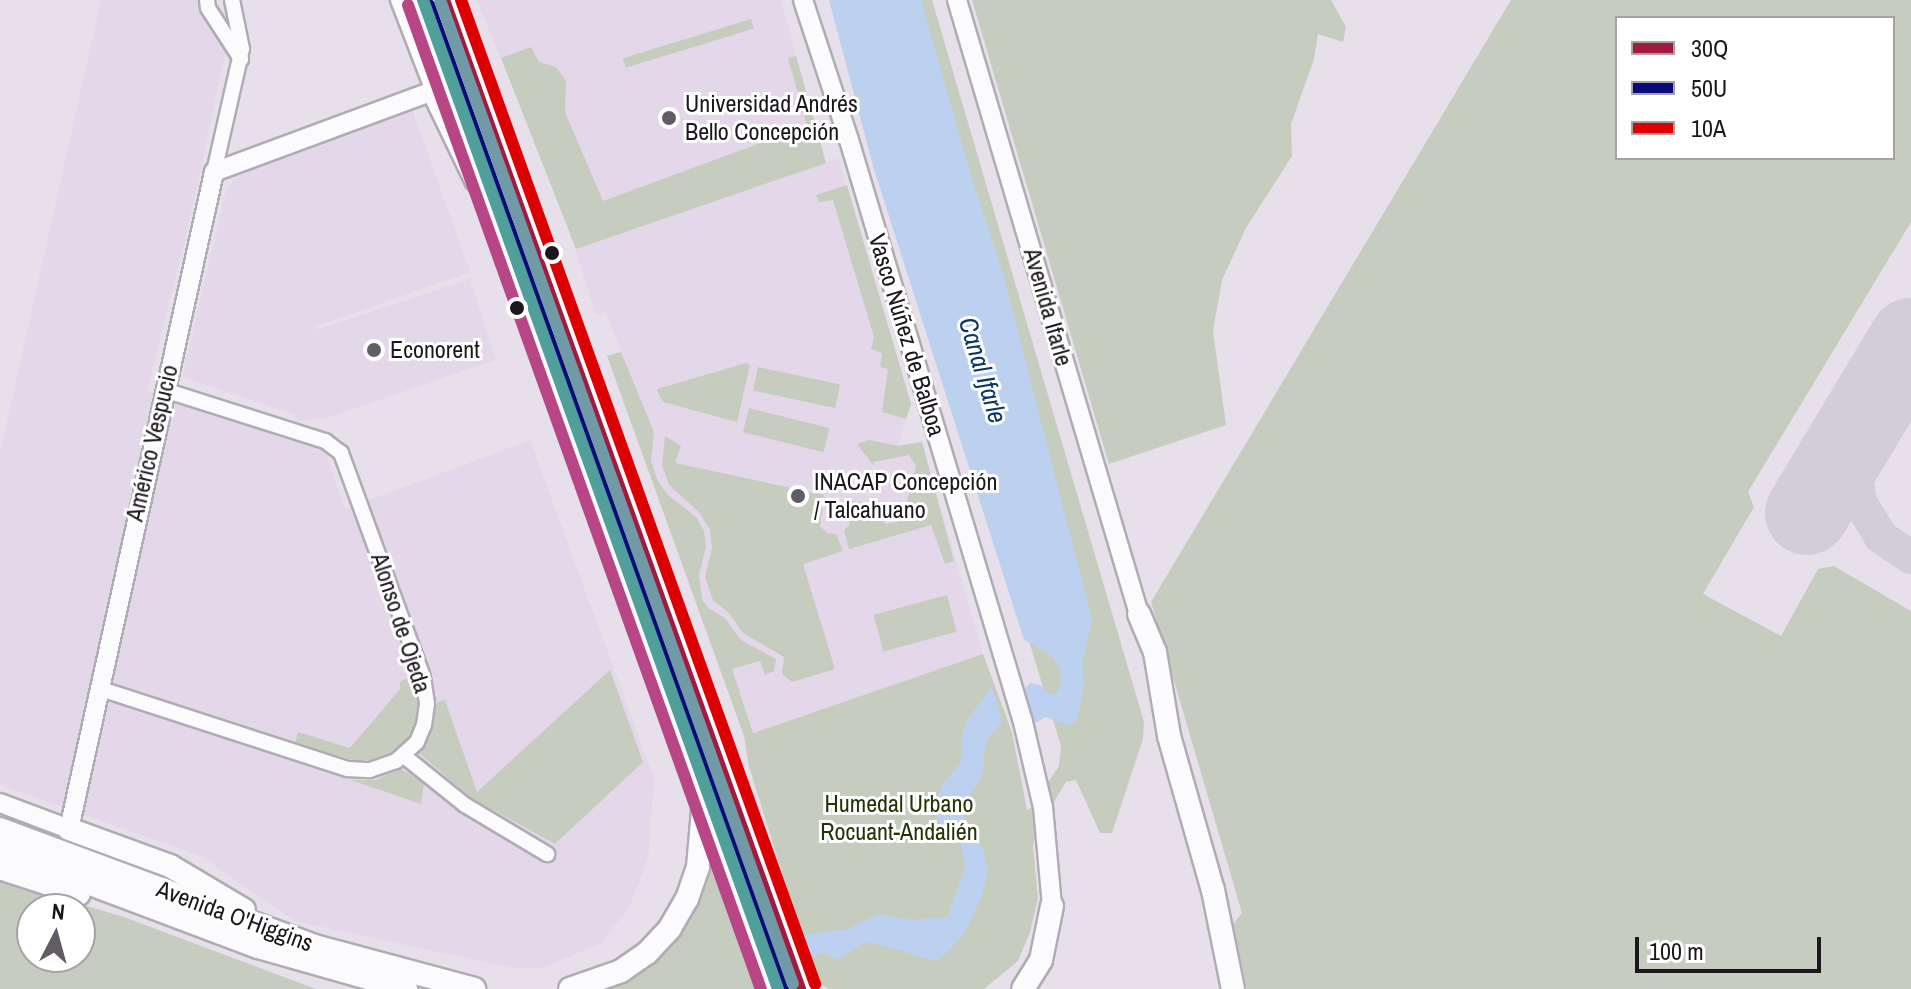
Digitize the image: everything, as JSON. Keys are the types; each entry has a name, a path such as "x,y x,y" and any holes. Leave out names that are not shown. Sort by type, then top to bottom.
{"main road":[{"path":"423,0 778,989"},
{"path":"444,0 800,989"},
{"path":"433,91 464,158 504,227"},
{"path":"1139,614 1155,652 1169,736 1213,890 1233,989"},
{"path":"570,989 607,978 634,962 658,942 679,914 694,883 701,851 704,815 701,774"},
{"name":"Avenida O'Higgins","path":"0,829 282,934 380,966 474,989"},
{"path":"69,829 180,870 282,934"},
{"name":"Avenida O'Higgins","path":"0,850 258,947 406,989"},
{"path":"0,868 93,898 154,908"},
{"path":"1023,989 1041,960 1052,906"},
{"path":"258,947 296,968 350,989"}],"street":[{"path":"207,0 208,8 241,59"},
{"name":"Américo Vespucio","path":"69,829 164,390 241,59 242,41 232,0"},
{"path":"214,172 433,91 398,0"},
{"name":"Vasco Núñez de Balboa","path":"803,0 849,140 1023,722 1043,807 1052,906"},
{"name":"Avenida Ifarle","path":"957,0 1139,614"},
{"name":"Alonso de Ojeda","path":"164,390 325,441 344,458 426,690 424,725 417,742 404,756"},
{"path":"98,688 348,769 379,768 404,756 465,805 547,854"},
{"path":"0,803 69,829"}],"shaded area":[{"path":"101,0 203,0 228,40 190,219 147,390 311,438 326,455 345,509 530,440 654,778 648,859 629,908 600,944 542,968 514,968 294,921 201,856 0,785 0,453"},
{"name":"INACAP Concepción / Talcahuano","path":"477,0 781,0 826,162 838,158 911,404 898,445 922,442 983,654 744,736 607,356 621,352 606,312 596,315 564,215"},
{"path":"411,106 470,272 317,326 316,330 470,279 496,360 326,418 295,421 296,415 182,377 226,190 237,176"}],"green space":[{"name":"Humedal Urbano Rocuant-Andalién","path":"833,0 932,0 1144,722 1143,739 1112,833 1100,833 1076,780 1066,782 1037,830 1033,846 1038,898 1030,932 1018,961 984,989 829,989 822,985 813,971 749,767 744,736 607,356 621,352 654,432 651,461 657,479 667,494 697,518 704,531 706,547 699,575 702,599 708,608 725,618 741,640 776,659 774,671 765,675 760,661 732,669 753,733 983,654 1012,732 1027,810 1031,808 1059,766 1061,746"},
{"path":"972,0 1331,0 1346,27 1343,42 1318,34 1314,59 1291,124 1292,156 1246,228 1222,280 1213,331 1226,425 1109,464"},
{"path":"1511,0 1911,0 1911,222 1748,492 1754,507 1703,594 1781,636 1818,569 1834,566 1911,611 1911,989 1247,989 1233,924 1242,913 1151,602"},
{"path":"751,19 754,29 626,68 623,58"},
{"path":"531,47 539,62 556,67 566,81 565,112 603,201 807,126 788,58 796,56 826,163 576,249 501,58"},
{"path":"847,185 911,404 906,419 882,412 888,369 880,367 882,353 871,349 874,337 833,200 819,202 816,195"},
{"path":"746,363 750,365 737,422 663,402 657,389"},
{"path":"758,367 840,384 835,408 753,390"},
{"path":"749,408 830,428 823,452 743,432"},
{"path":"665,436 681,446 675,463 824,495 820,526 827,533 836,534 843,551 803,564 835,669 792,682 782,674 784,657 743,633 729,613 713,600 705,577 712,547 710,530 699,512 669,485 662,465"},
{"path":"869,440 898,446 922,442 954,561 945,564 931,525 849,549 844,530 849,525 852,501 863,502 863,508 867,505 886,524 902,521 916,466 909,455 874,462 873,465 857,444"},
{"path":"947,595 957,632 883,651 874,615"},
{"path":"610,670 643,762 555,844 471,798 418,752 431,732 437,702 445,700 477,792"},
{"path":"413,675 420,690 419,717 411,736 397,750 378,760 357,761 295,743 298,732 350,748 400,689 400,682"},
{"path":"401,769 424,783 421,804 351,780 375,780"},
{"path":"711,833 763,989 605,989 650,959"},
{"path":"0,880 44,893 16,893 16,973 96,973 96,909 316,989 0,989"}],"water":[{"name":"Canal Ifarle","path":"829,0 921,0 968,166 1002,270 1092,620 1082,664 1084,689 1077,719 1070,726 1046,717 1035,723 1025,688 1031,683 1042,686 1049,694 1057,693 1061,682 1060,669 1051,655 1024,640 873,166"},
{"path":"992,686 1002,722 986,741 982,777 967,798 964,821 982,846 988,870 982,896 966,930 948,952 935,961 874,943 864,943 836,960 825,953 809,956 803,935 847,929 879,914 912,920 947,917 965,866 961,842 946,834 934,813 941,787 962,760 962,735 968,719"}],"taxiway":[{"path":"1864,418 1854,464 1860,502 1881,537 1911,557"}],"runway":[{"path":"1807,513 1911,340"}],"transit line":[{"path":"423,0 778,989"},
{"path":"440,0 793,984"},
{"name":"30Q","path":"444,0 800,989"},
{"name":"10A","path":"461,0 815,984"},
{"path":"408,5 761,989"},
{"name":"50U","path":"429,5 783,989"}],"place":[{"name":"Universidad Andrés Bello Concepción","path":"669,118"},
{"name":"Econorent","path":"374,350"},
{"name":"INACAP Concepción / Talcahuano","path":"798,496"}]}
